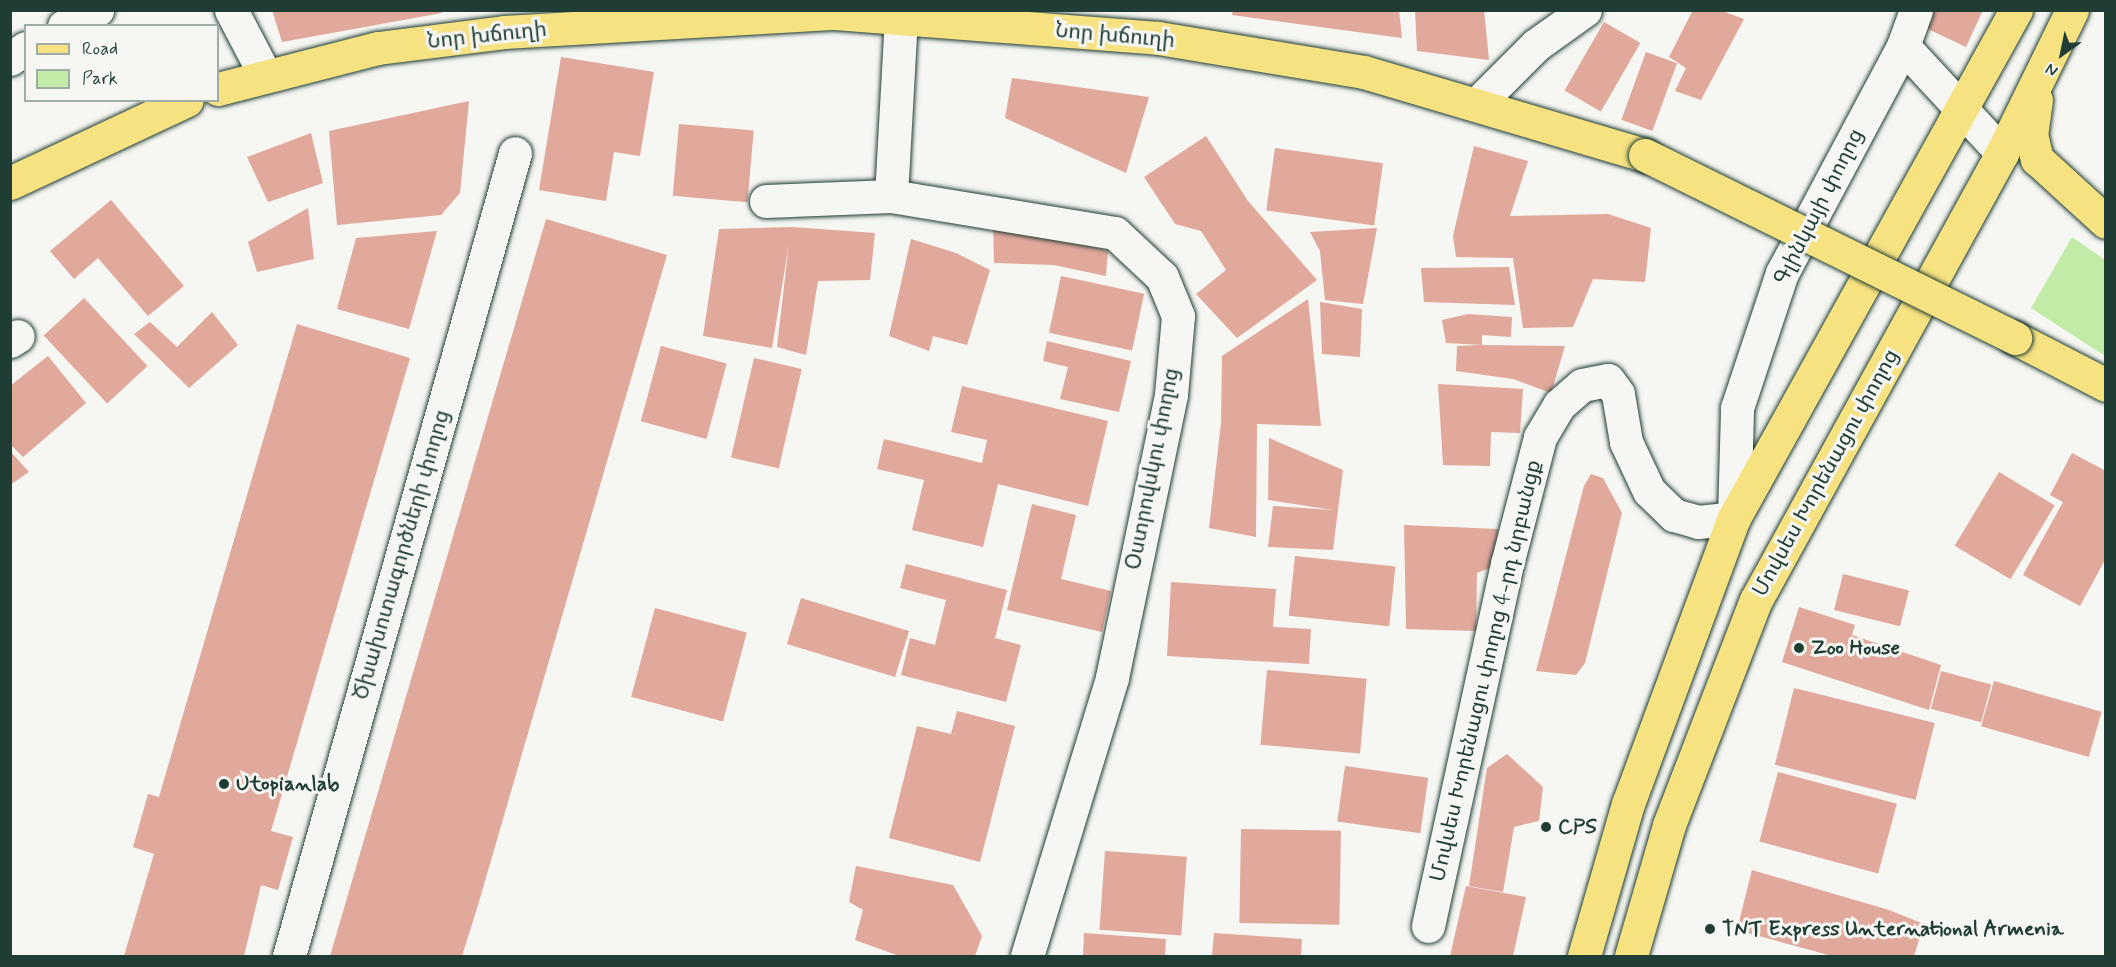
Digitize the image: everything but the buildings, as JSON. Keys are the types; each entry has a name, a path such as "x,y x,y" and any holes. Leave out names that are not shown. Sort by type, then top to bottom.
{"main road":[{"path":"1584,957 1628,804 1734,518 2016,10"},
{"name":"Մովսես Խորենացու փողոց","path":"1631,957 1669,825 1756,600 2002,153 2072,10"},
{"name":"Նոր խճուղի","path":"219,89 265,75 378,48 504,32 835,13 1158,38 1364,72 1478,103 1646,155 2106,385"},
{"path":"2046,65 2031,121 2032,148 2044,170 2106,222"},
{"path":"10,183 183,102"}],"street":[{"path":"68,24 97,10"},
{"path":"231,10 265,75"},
{"path":"1478,103 1536,45 1585,10"},
{"name":"Գլինկայի փողոց","path":"1734,518 1737,408 1782,273 1903,46 1916,10"},
{"path":"891,196 901,18"},
{"path":"1903,46 2002,153"},
{"path":"10,60 24,50"},
{"name":"Ծխախոտագործների փողոց","path":"289,957 515,153"},
{"name":"Օստրովսկու փողոց","path":"766,201 891,196 1115,233 1162,277 1178,316 1171,395 1112,678 1026,957"},
{"name":"Մովսես Խորենացու փողոց 4-րդ նրբանցք","path":"1428,926 1507,564 1540,437 1559,405 1582,385 1608,380 1618,394 1626,442 1648,491 1674,515 1698,522 1734,518"}],"green space":[{"path":"2072,237 2105,260 2105,356 2031,308"}],"place":[{"name":"Zoo House","path":"1799,648"},
{"name":"Utopianlab","path":"224,784"},
{"name":"CPS","path":"1546,827"},
{"name":"TNT Express Unternational Armenia","path":"1710,929"}]}
